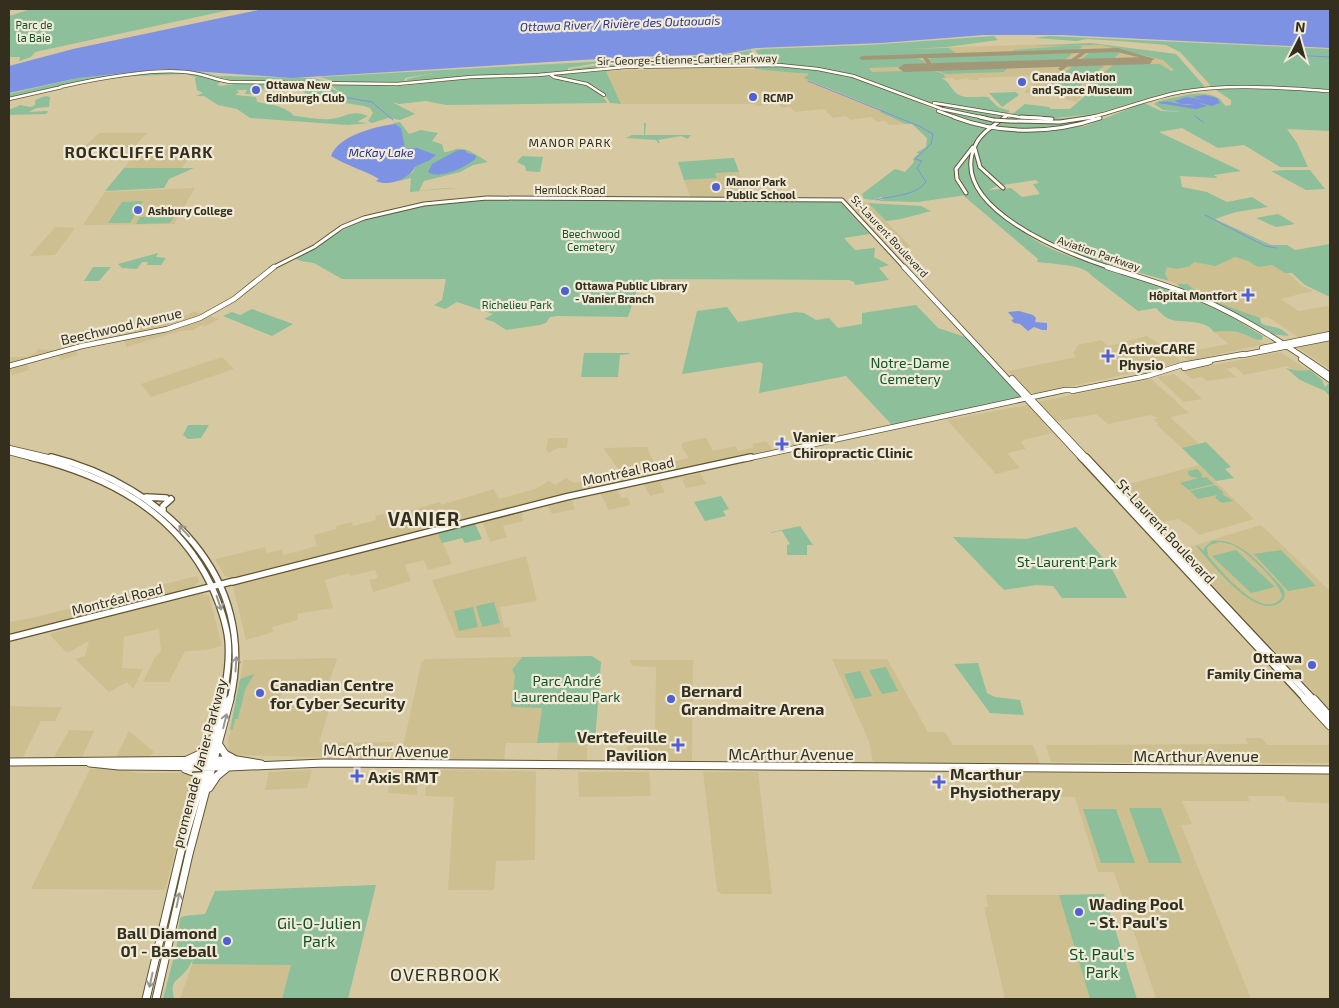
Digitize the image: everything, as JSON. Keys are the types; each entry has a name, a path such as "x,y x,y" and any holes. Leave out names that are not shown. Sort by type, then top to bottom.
{"main road":[{"name":"Sir-George-Étienne-Cartier Parkway","path":"9,99 106,78 159,72 188,73 218,81 397,84 471,77 550,74 633,67 779,65 849,75 947,110 993,120 1010,121 1038,122 1090,118 1178,93 1217,88 1330,91"},
{"path":"550,74 554,77 588,84 604,95"},
{"path":"899,92 943,105 1041,119 1070,118 1133,105"},
{"path":"899,92 949,115 994,126 1033,130 1066,128 1087,123 1133,105"},
{"path":"966,193 956,180 954,172 956,166 980,139 1008,115"},
{"path":"976,143 975,154 978,163 1003,188"},
{"name":"Aviation Parkway","path":"976,143 970,164 973,177 983,194 1008,218 1051,246 1084,259 1167,285 1223,309 1274,338 1294,355 1330,380"},
{"name":"Hemlock Road","path":"309,250 342,227 364,218 403,208 456,200 494,198 842,200"},
{"name":"St-Laurent Boulevard","path":"842,200 1012,380 1330,726"},
{"name":"Beechwood Avenue","path":"9,366 83,345 167,329 200,318 234,299 275,266 309,250"},
{"name":"Aviation Parkway","path":"1223,309 1330,374"},
{"name":"Montréal Road","path":"1283,346 1330,334"},
{"path":"1268,337 1271,343 1270,348 1284,350 1294,355"},
{"path":"1274,338 1283,341 1297,341"},
{"name":"Montréal Road","path":"9,638 566,497 983,409 1070,393 1074,390 1203,364 1260,350 1330,338"},
{"path":"1302,356 1296,348 1308,342"},
{"name":"St-Laurent Boulevard","path":"1030,400 1330,717"},
{"name":"promenade Vanier Parkway","path":"9,448 88,468 142,496 163,512 193,541 222,585 232,614 236,662 233,687 186,864 156,999"},
{"path":"9,452 66,466 110,484 150,509 166,522 188,546 213,587 227,630 229,657 225,694 176,866 146,999"},
{"path":"142,496 168,499 163,512"},
{"path":"182,761 195,757 202,752 215,730"},
{"path":"219,745 224,754 236,760"},
{"name":"McArthur Avenue","path":"90,762 119,766 175,766 213,764 236,760 261,764"},
{"name":"McArthur Avenue","path":"9,762 182,761 206,764"},
{"name":"McArthur Avenue","path":"213,764 228,767 250,767 261,764 324,763 1330,769"},
{"path":"175,766 196,773 198,790"},
{"path":"206,793 217,776 228,767"}],"shaded area":[{"path":"1090,43 1176,54 1189,70 1109,73 1076,102 1064,99 1074,91 1071,89 1066,93 1043,89 1036,96 1024,92 1043,77 1042,75 978,78 979,80 969,80 968,78 955,80 953,78 890,80 872,73 857,50"},
{"name":"RCMP","path":"704,68 776,70 827,77 912,124 889,125 885,121 877,122 871,117 850,120 846,116 833,118 824,109 795,112 790,107 782,108 778,104 757,106 754,104 621,104 606,71"},
{"path":"99,133 147,133 133,148 83,148"},
{"path":"139,149 184,149 176,158 189,158 182,168 124,168"},
{"name":"Manor Park Public School","path":"739,172 748,195 747,198 690,197 684,180 716,178 715,173"},
{"name":"Ashbury College","path":"195,188 174,224 83,225 105,192"},
{"path":"848,201 868,203 911,247 894,250"},
{"path":"55,227 75,228 55,255 30,256"},
{"name":"Hôpital Montfort","path":"1235,257 1248,261 1258,267 1272,265 1289,274 1301,285 1313,291 1280,299 1299,311 1327,306 1330,308 1330,331 1300,338 1268,317 1253,319 1169,281 1165,274 1166,267 1194,262 1210,265"},
{"path":"195,311 201,315 219,319 193,330 180,331 127,347 123,339 153,330 112,337 116,330 136,329 138,325 154,325 156,322 174,321"},
{"path":"1225,330 1240,333 1265,344 1189,361 1175,351 1187,349 1191,352 1229,344 1214,332"},
{"path":"1147,336 1180,361 1179,363 1035,394 1029,392 1008,371 1076,357 1073,353 1078,345 1101,340 1108,346"},
{"path":"1330,341 1330,369 1298,348"},
{"path":"73,346 78,355 61,360 57,355 27,364 29,370 12,375 9,367 9,357 27,357 38,349 58,351"},
{"path":"1280,352 1308,370 1296,372 1287,366 1244,375 1235,367 1227,369 1236,377 1207,381 1202,377 1192,379 1183,371"},
{"path":"222,357 234,369 151,397 141,384"},
{"path":"1174,374 1202,399 1184,402 1157,377"},
{"path":"1151,379 1189,413 1170,417 1199,444 1182,448 1156,424 1158,424 1154,419 1159,418 1150,415 1108,424 1096,414 1057,421 1037,402"},
{"path":"1028,405 1052,433 1021,442 1026,449 1007,453 1020,468 996,474 947,420"},
{"path":"548,438 568,438 567,448 558,448 549,453 546,450"},
{"path":"706,438 713,451 735,446 739,451 754,447 752,444 766,441 771,451 683,469 685,477 700,473 706,484 686,488 683,482 684,477 660,482 665,492 650,496 644,484 617,489 621,498 627,497 631,505 609,510 600,493 571,499 575,509 552,514 547,505 522,511 523,521 503,526 507,537 490,542 480,516 436,527 452,564 428,570 424,560 405,565 411,581 373,592 369,580 378,578 375,570 350,576 349,573 325,580 333,608 297,614 298,620 272,627 273,632 246,640 231,578 225,576 215,559 265,547 267,553 282,550 283,555 317,546 314,535 337,529 336,526 352,522 353,526 376,520 375,516 399,510 401,513 440,502 441,505 494,489 499,499 535,489 549,481 555,485 566,478 574,483 621,473 603,448 647,447 655,465 689,458 681,446 684,442"},
{"path":"1199,465 1254,519 1199,535 1190,526 1178,519 1154,524 1134,501 1118,487"},
{"path":"1261,525 1330,591 1330,710 1183,553 1182,549"},
{"path":"526,556 537,601 500,607 504,628 509,627 511,637 456,638 432,580"},
{"path":"197,576 199,581 191,590 9,635 9,622 36,617"},
{"path":"202,594 209,596 222,646 205,650 185,651 169,682 143,682 155,657 161,651 159,629 124,637 122,668 143,669 133,689 127,682 109,692 75,659 85,656 89,641 67,653 49,634 88,622"},
{"path":"522,657 512,670 515,675 511,707 542,707 537,743 506,743 504,760 404,759 401,756 421,664 425,659"},
{"path":"335,658 337,660 329,682 286,681 277,706 330,706 319,743 394,742 386,759 235,755 229,751 228,740 234,718 243,660"},
{"path":"832,659 887,659 928,732 945,732 953,745 1033,745 1040,764 873,762 869,741"},
{"path":"630,660 693,660 692,761 627,761 628,741 655,741 656,667 633,666"},
{"path":"9,706 62,707 55,721 41,721 23,757 9,757"},
{"path":"69,730 94,731 82,757 54,757"},
{"path":"129,731 154,752 148,757 116,757"},
{"path":"1245,738 1262,738 1267,745 1330,745 1330,763 1051,762 1046,745 1248,744"},
{"path":"559,742 587,742 587,760 557,760"},
{"path":"90,769 120,769 138,773 189,773 195,778 165,890 31,889"},
{"path":"312,770 307,788 265,790 269,772"},
{"path":"429,770 536,771 535,860 496,861 494,890 448,890 454,797 425,796"},
{"path":"392,771 418,772 417,795 388,793"},
{"path":"578,772 649,772 651,796 579,797"},
{"path":"703,772 758,772 772,894 722,894 717,891"},
{"path":"987,773 1330,774 1330,803 1288,802 1284,796 1247,796 1250,801 1182,801 1192,824 1181,825 1251,999 1156,999 1114,872 1098,872 1075,797 992,797"},
{"path":"986,895 1059,895 1090,999 1005,999 984,907 988,907"},
{"path":"192,964 292,965 282,999 180,999"}],"green space":[{"name":"Parc de la Baie","path":"31,9 234,9 35,52 31,57 19,61 20,57 9,57 9,16"},
{"path":"994,36 998,40 947,47 908,49 949,48 957,54 862,57 863,59 906,57 922,60 926,63 921,66 869,68 872,72 932,70 944,74 945,78 941,78 959,95 988,97 998,107 1010,111 999,120 938,107 872,81 850,75 779,65 633,66 574,71 570,69 600,65 598,63 568,68 568,71 549,74 406,82 407,79 433,73 405,78 402,83 336,82 320,77 731,54 751,50 755,57 759,55 755,50 763,49 869,45"},
{"path":"1049,36 1330,49 1330,90 1264,86 1212,87 1180,52 1166,45 1087,39 1077,41 1034,38"},
{"path":"1090,43 1176,54 1206,88 1156,96 1095,114 1045,119 1085,117 1107,112 1082,118 1030,121 1005,120 1014,116 1012,114 1025,104 1049,107 1051,109 1070,109 1095,87 1091,84 1114,64 1160,64 1171,71 1174,70 1163,60 1101,45 1031,46"},
{"path":"1077,45 1082,47 1078,51 1020,52 1012,50"},
{"path":"1117,51 1120,53 1112,60 1081,60 1090,52"},
{"path":"1072,54 1063,61 941,65 932,63 929,59 934,57"},
{"path":"755,65 783,66 852,77 903,95 949,115 920,102 959,114 997,121 992,125 979,124 1019,130 1042,130 997,126 1003,122 1051,123 1115,112 1082,124 1056,129 1085,126 1144,103 1161,111 1181,112 1163,110 1154,104 1180,96 1197,94 1212,95 1226,106 1231,105 1231,100 1216,90 1222,89 1277,89 1330,92 1330,131 1287,129 1297,143 1308,167 1280,167 1244,145 1218,148 1182,128 1159,132 1241,171 1214,175 1218,178 1180,176 1182,187 1207,192 1227,202 1252,197 1268,207 1236,212 1215,219 1271,245 1287,245 1295,250 1330,244 1330,297 1305,285 1292,273 1285,273 1272,265 1258,267 1248,261 1235,257 1215,266 1194,262 1190,266 1177,269 1167,267 1165,274 1169,281 1081,256 1028,231 1025,233 1064,254 1121,271 1199,301 1263,336 1262,340 1260,340 1236,332 1214,332 1206,325 1200,323 1170,319 1156,308 1138,311 1082,269 1067,265 1037,262 1038,259 964,196 966,195 918,202 878,201 884,199 881,197 874,200 864,199 862,194 895,169 905,172 919,153 916,153 926,147 927,138 912,124 906,124 880,112 882,110 804,78 809,74 755,69","holes":["1036,180 1039,183 1033,184 1040,194 1022,197 1011,188 989,190 997,186"]},
{"path":"1073,66 1104,66 1075,90 1070,89 1066,93 1043,89"},
{"path":"1008,67 1004,72 947,74 934,70"},
{"path":"163,70 198,71 217,76 314,78 326,81 268,82 222,80 217,85 278,84 296,90 278,91 267,87 257,94 245,94 247,90 236,90 239,92 235,95 256,97 257,102 282,108 294,116 326,119 357,113 368,116 357,122 369,123 348,125 250,118 237,109 218,105 204,96 196,96 203,93 197,90 196,77 185,74 113,77 80,81 9,98 9,94 78,78"},
{"path":"606,71 621,104 610,103 604,94 592,84 553,75"},
{"path":"550,75 555,78 585,84 597,91 607,103 446,105 426,101 399,104 392,102 415,114 400,120 388,118 372,123 368,121 373,113 370,108 319,99 286,84 331,84 332,89 341,93 332,86 333,84 401,86 472,78"},
{"path":"1016,92 1019,95 1002,107 989,93"},
{"path":"46,96 50,97 49,107 36,108 29,112 47,111 46,114 9,115 9,110 20,105 31,107 35,105 35,100"},
{"path":"400,122 409,134 421,130 438,133 432,141 441,144 449,143 442,144 444,152 461,149 474,153 488,162 473,165 460,172 424,181 419,191 447,188 410,192 411,178 398,181 413,172 415,167 424,163 426,151 402,148 398,128 393,123"},
{"path":"644,123 646,123 645,135 691,135 688,139 681,136 658,140 660,143 656,140 626,138 632,135 644,135"},
{"path":"522,156 543,157 540,172 526,171 525,166 517,162"},
{"path":"734,158 739,172 715,173 717,178 684,180 678,162"},
{"path":"124,168 194,168 169,179 164,188 105,191"},
{"path":"1310,170 1325,189 1306,190 1271,171"},
{"name":"Beechwood Cemetery","path":"515,199 839,201 870,234 844,238 855,250 875,248 874,257 889,265 879,268 889,280 855,285 854,282 849,280 653,279 650,287 638,287 628,317 557,316 550,317 546,323 540,325 506,330 494,322 484,319 493,314 457,302 445,309 434,305 442,300 446,279 342,279 314,263 294,258 333,235 376,216 435,204"},
{"path":"143,201 130,223 108,223 122,202"},
{"path":"868,203 921,206 931,211 886,221"},
{"path":"1278,214 1295,224 1276,227 1256,218"},
{"path":"174,216 170,223 136,224 140,217"},
{"path":"158,253 156,257 166,258 161,265 147,265 148,262 142,262 137,269 122,268 118,264"},
{"path":"93,267 111,267 99,281 84,281"},
{"path":"1178,284 1187,284 1231,308 1260,318 1261,323 1279,328 1289,336 1272,334 1241,316 1179,288"},
{"name":"Notre-Dame Cemetery","path":"916,305 938,328 968,338 1021,397 892,425 846,376 759,393 763,364 760,362 682,374 697,311 727,307 738,322 796,312 804,313 816,320 829,318 838,328 862,324 862,313"},
{"path":"252,309 293,324 272,336 223,316 232,312 240,315"},
{"path":"584,353 630,354 620,355 618,377 581,377"},
{"path":"1286,368 1298,371 1310,370 1322,380 1325,387 1330,382 1330,397 1325,391 1300,380"},
{"path":"188,425 209,425 201,438 188,439 183,435"},
{"path":"1206,442 1231,467 1225,469 1234,478 1216,481 1182,448"},
{"path":"1197,469 1202,474 1202,478 1206,477 1214,484 1189,490 1180,483 1199,478 1191,477 1188,474 1188,471"},
{"path":"1215,485 1224,493 1222,494 1233,501 1222,503 1215,498 1217,495 1198,499 1190,491"},
{"path":"721,496 729,509 723,511 726,516 705,521 694,502"},
{"path":"475,524 482,539 465,543 462,538 442,543 438,534"},
{"path":"800,526 813,545 807,545 807,555 787,555 787,545 790,544 782,531 768,533"},
{"name":"St-Laurent Park","path":"1076,527 1111,567 1127,598 1062,598 1053,586 1036,585 1004,590 953,537 1026,539"},
{"path":"1212,541 1223,541 1242,549 1251,555 1282,587 1285,593 1284,599 1274,605 1262,605 1249,599 1224,578 1196,546 1204,551 1204,548","holes":["1219,542 1236,547 1257,563 1277,585 1282,597 1274,604 1264,604 1242,592 1208,556 1207,548"]},
{"path":"1236,550 1275,587 1251,593 1212,556"},
{"path":"1281,550 1316,586 1288,591 1254,554"},
{"path":"494,602 500,623 482,627 476,606"},
{"path":"473,607 478,627 459,631 454,611"},
{"name":"Parc André Laurendeau Park","path":"592,656 601,662 595,742 537,743 542,708 511,707 515,675 512,670 522,657"},
{"path":"978,663 987,693 995,697 1020,700 1024,715 990,713 954,664"},
{"path":"886,667 898,691 882,694 869,670"},
{"path":"860,671 872,696 855,699 844,674"},
{"path":"254,674 245,690 238,719 235,719 233,729 230,730 240,679"},
{"path":"1129,808 1161,808 1182,863 1149,863"},
{"path":"1083,809 1116,809 1135,863 1101,863"},
{"name":"Gil-O-Julien Park","path":"376,885 348,999 282,999 291,965 192,964 193,960 187,970 174,982 174,999 163,999 177,944 180,918 205,914 215,891"},
{"name":"St. Paul's Park","path":"1104,894 1137,999 1090,999 1059,895"}],"water":[{"name":"Ottawa River / Rivière des Outaouais","path":"263,9 1330,9 1330,48 1062,35 984,35 881,43 756,48 725,54 630,57 292,78 163,69 78,78 9,93 9,66 73,49"},
{"path":"1205,95 1217,98 1220,103 1212,106 1197,102 1207,106 1196,109 1158,103 1167,102 1185,105 1189,105 1194,104 1181,104 1175,101 1186,97 1205,100 1193,97"},
{"name":"McKay Lake","path":"395,124 401,128 405,148 417,148 436,155 415,167 408,175 398,181 381,183 376,181 379,179 331,156 341,143 358,133"},
{"path":"458,150 465,150 467,153 475,155 476,158 453,171 439,174 428,172 432,164"},
{"path":"1019,311 1033,315 1036,318 1035,322 1047,323 1047,330 1034,327 1028,331 1020,324 1014,323 1011,320 1014,319 1008,312"}],"waterway":[{"path":"1289,55 1330,57"},
{"path":"808,81 919,126 933,134 931,144 915,159 922,161 917,168 926,182 909,193 876,200"},
{"path":"299,84 316,86 326,94 372,102 393,120"},
{"path":"1195,116 1203,122"},
{"path":"1205,215 1265,246 1276,248"}],"taxiway":[{"path":"924,56 1117,50 1152,59 1146,61"},
{"path":"1061,69 1084,52"},
{"path":"862,58 924,56"},
{"path":"924,56 931,66 940,67"}],"runway":[{"path":"904,68 1146,61"}],"place":[{"name":"Canada Aviation and Space Museum","path":"1022,82"},
{"name":"Ottawa New Edinburgh Club","path":"256,90"},
{"name":"RCMP","path":"753,97"},
{"name":"Manor Park Public School","path":"716,187"},
{"name":"Ashbury College","path":"138,210"},
{"name":"Ottawa Public Library - Vanier Branch","path":"565,291"},
{"name":"Hôpital Montfort","path":"1248,295"},
{"name":"ActiveCARE Physio","path":"1108,356"},
{"name":"Vanier Chiropractic Clinic","path":"782,444"},
{"name":"Ottawa Family Cinema","path":"1312,665"},
{"name":"Canadian Centre for Cyber Security","path":"260,693"},
{"name":"Bernard Grandmaitre Arena","path":"671,699"},
{"name":"Vertefeuille Pavilion","path":"678,745"},
{"name":"Axis RMT","path":"357,776"},
{"name":"Mcarthur Physiotherapy","path":"939,782"},
{"name":"Wading Pool - St. Paul's","path":"1079,912"},
{"name":"Ball Diamond 01 - Baseball","path":"227,941"}],"district":[{"name":"MANOR PARK","path":"570,142"},
{"name":"ROCKCLIFFE PARK","path":"139,151"},
{"name":"VANIER","path":"424,518"},
{"name":"OVERBROOK","path":"445,974"}],"park label":[{"name":"Richelieu Park","path":"517,304"}]}
